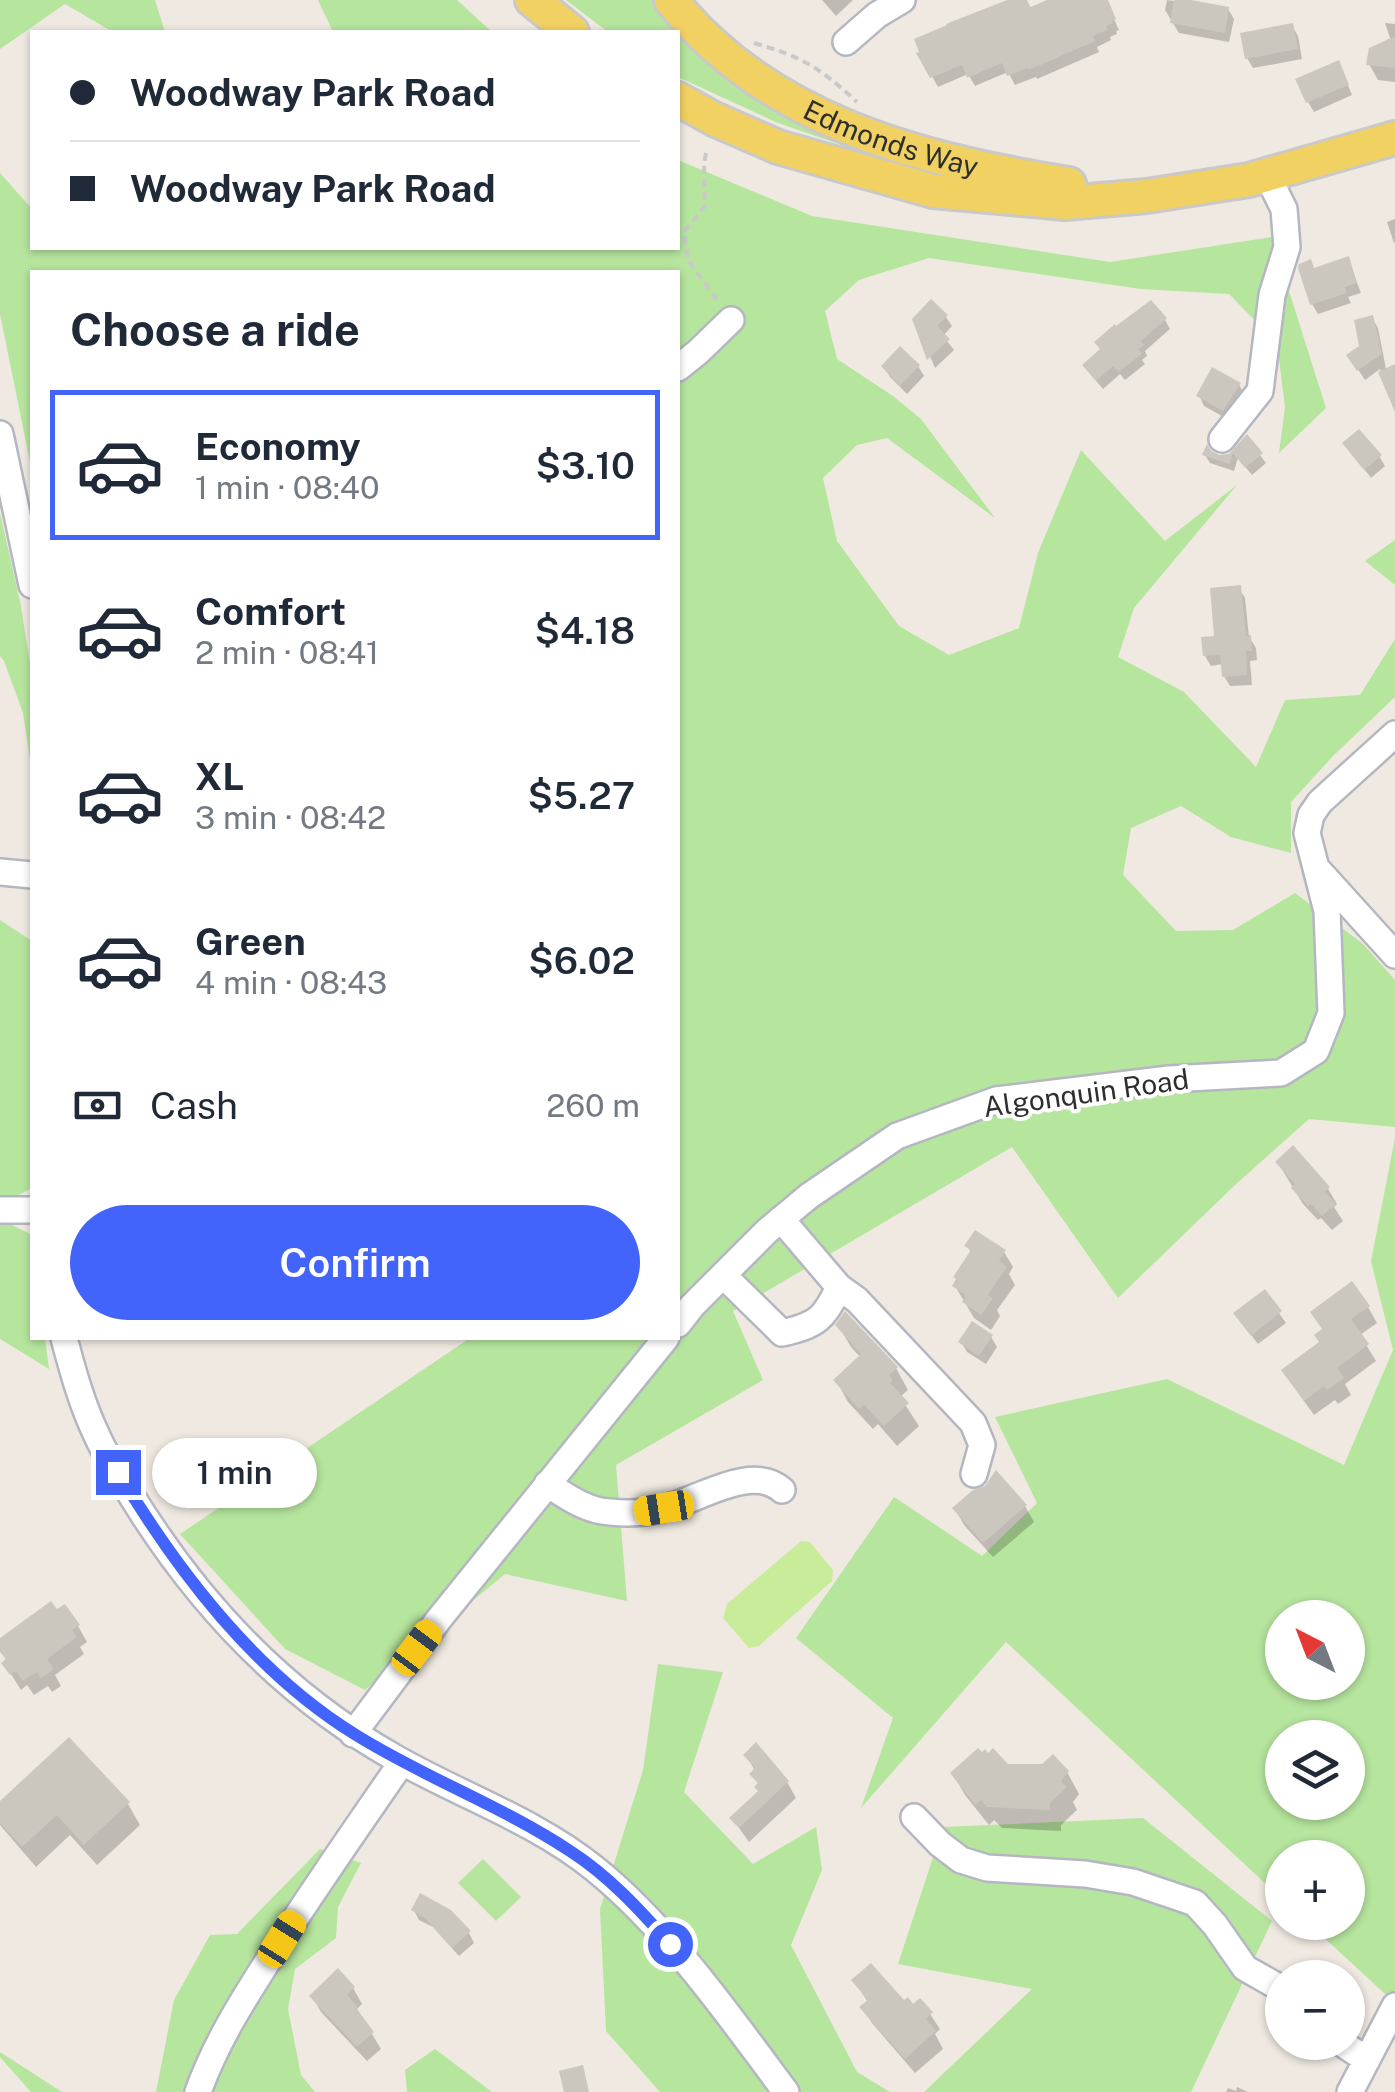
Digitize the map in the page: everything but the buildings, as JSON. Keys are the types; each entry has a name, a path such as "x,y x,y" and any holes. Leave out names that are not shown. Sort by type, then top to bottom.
{"main road":[{"path":"532,0 570,30"},
{"name":"Edmonds Way","path":"671,0 708,40 753,77 794,103 847,128 956,161 1038,179 1148,196"},
{"name":"Edmonds Way","path":"680,100 778,147 933,191 1065,203 1194,190 1266,175 1395,138"}],"street":[{"path":"846,42 902,0"},
{"path":"1222,439 1260,391 1272,295 1287,247 1284,209 1266,175"},
{"path":"680,366 731,320"},
{"path":"0,434 30,576"},
{"name":"Algonquin Road","path":"680,1322 782,1219 897,1136 996,1100 1169,1079 1280,1074 1316,1050 1331,1013 1326,911 1307,833 1311,815 1320,802 1395,734"},
{"path":"1316,868 1395,955"},
{"path":"0,872 30,876"},
{"path":"0,1210 30,1210"},
{"path":"782,1219 839,1286 973,1422 982,1445 974,1474"},
{"path":"723,1275 782,1333 806,1328 828,1311 839,1286"},
{"path":"65,1340 78,1390 98,1440 175,1561 225,1622 276,1673 353,1734 530,1826 594,1868 670,1944 786,2092"},
{"path":"353,1734 439,1619 664,1340"},
{"path":"546,1484 583,1506 606,1512 664,1508 743,1482 764,1480 782,1490"},
{"path":"198,2092 229,2022 402,1762"},
{"path":"914,1817 961,1860 986,1868 1085,1874 1134,1882 1195,1903 1246,1968 1265,1979"},
{"path":"1350,2092 1395,2006"}],"path":[{"path":"778,50 831,78"},
{"path":"706,153 705,206 684,232 688,260 731,320"}],"green space":[{"path":"0,0 155,0 164,30 110,30 65,4 0,49"},
{"path":"318,0 457,0 490,30 332,30"},
{"path":"566,0 659,0 863,149 859,151 778,123 680,78 680,30 605,30"},
{"path":"680,161 812,216 1110,262 1272,237 1326,408 1279,453 1285,407 1277,343 1229,294 1141,289 929,258 859,280 825,311 837,359 921,419 995,518 887,438 857,445 823,478 837,541 899,626 949,655 1019,628 1038,553 1081,450 1165,541 1237,485 1134,608 1118,657 1184,692 1256,767 1285,700 1360,695 1395,639 1395,697 1291,802 1291,853 1231,837 1181,806 1131,828 1123,875 1176,931 1233,930 1295,893 1362,943 1395,980 1395,1127 1309,1119 1118,1298 1012,1147 733,1311 763,1380 616,1465 627,1601 505,1574 365,1690 285,1649 180,1534 467,1340 680,1340 680,270 30,270 30,462 0,314 0,173 30,207 30,250 680,250"},
{"path":"0,513 30,664 30,760 23,713 0,656"},
{"path":"1395,540 1395,585 1365,561"},
{"path":"0,920 30,940 30,1189 9,1200 6,1222 30,1234 30,1340 45,1340 49,1369 0,1339"},
{"path":"1395,1138 1395,2003 1365,1975 1365,1960 1348,1960 1326,1940 1365,1940 1365,1840 1265,1840 1265,1883 1006,1642 861,1808 893,1718 796,1638 894,1497 982,1556 1037,1503 995,1417 1167,1379 1344,1465 1393,1350 1371,1261"},
{"path":"801,1541 810,1542 833,1570 832,1581 759,1646 749,1648 723,1618 727,1604"},
{"path":"658,1664 723,1672 684,1792 753,1864 816,1827 822,1870 791,1945 857,2072 890,2092 660,2092 606,2031 600,1909 643,1770"},
{"path":"1143,1818 1265,1915 1265,1936 1191,2092 924,2092 1032,1989 898,1964 943,1827"},
{"path":"320,1849 361,1863 338,1907 336,1938 295,1969 288,2009 301,2075 315,2092 156,2092 174,2000 210,1935 237,1934"},
{"path":"483,1859 521,1897 496,1921 458,1883"},
{"path":"435,2049 492,2092 407,2092 405,2070"},
{"path":"0,2052 62,2092 31,2092 0,2057"}],"route":[{"path":"118,1472 193,1585 276,1673 316,1708 402,1762 530,1826 571,1851 632,1902 670,1944"}]}
